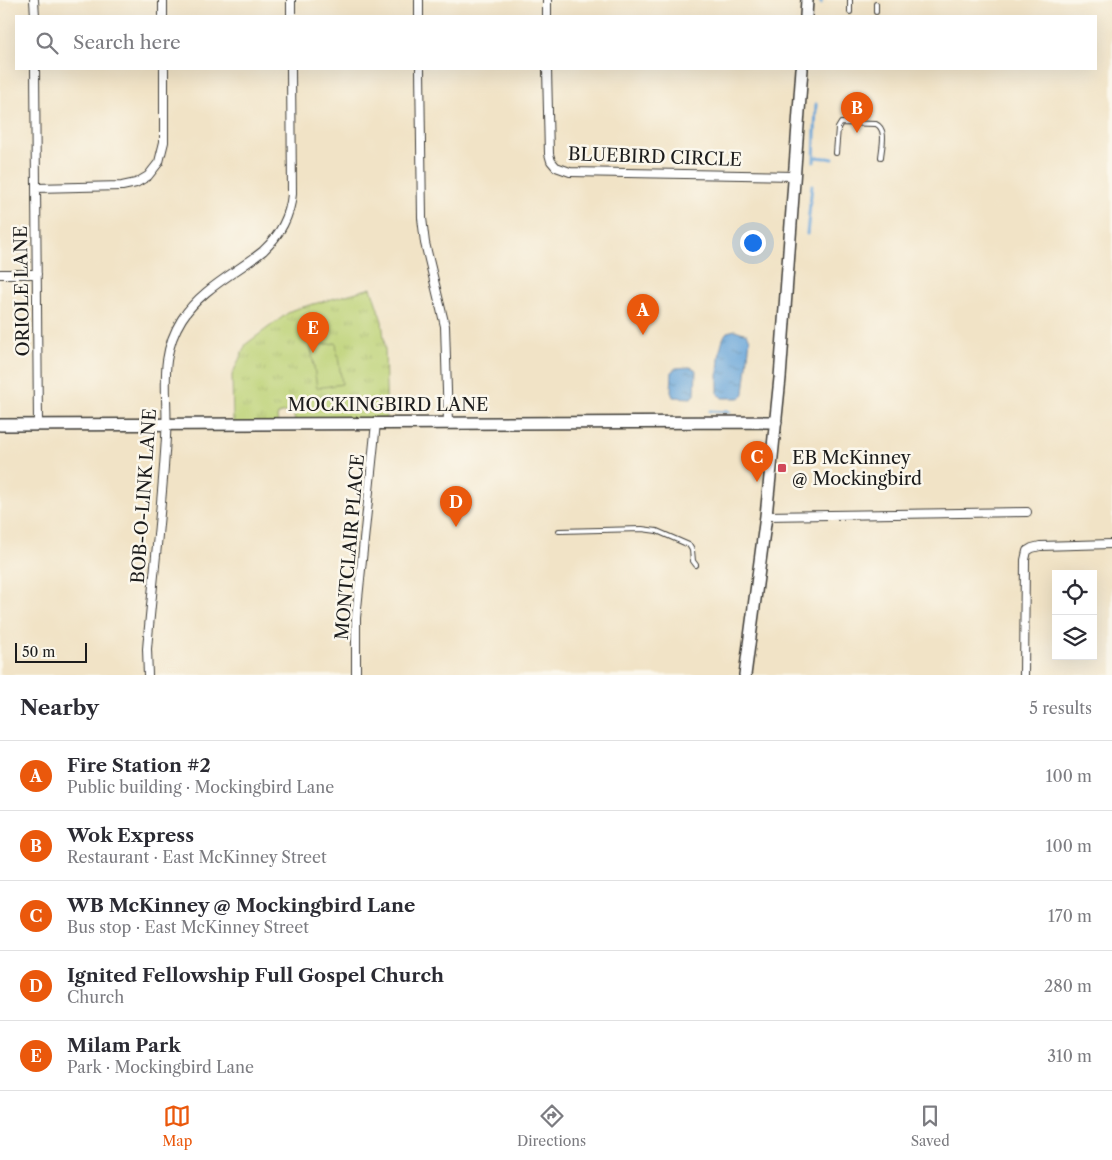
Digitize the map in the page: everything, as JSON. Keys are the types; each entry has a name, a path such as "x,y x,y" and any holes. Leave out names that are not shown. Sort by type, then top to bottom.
{"street":[{"path":"34,0 35,15"},
{"path":"163,0 163,15"},
{"path":"291,0 291,15"},
{"path":"419,0 419,15"},
{"path":"547,0 547,15"},
{"path":"806,15 807,0"},
{"name":"ORIOLE LANE","path":"35,70 38,424"},
{"path":"36,188 126,185 141,181 152,173 159,162 164,142 164,70"},
{"name":"BOB-O-LINK LANE","path":"148,675 147,649 167,425 165,366 168,351 181,320 200,298 270,245 280,232 288,215 292,194 291,70"},
{"path":"420,70 422,218 425,243 446,326 448,423"},
{"name":"BLUEBIRD CIRCLE","path":"547,70 549,154 553,164 560,170 616,174 794,176"},
{"path":"745,675 766,516 782,360 802,70"},
{"path":"0,274 37,274"},
{"name":"MOCKINGBIRD LANE","path":"0,425 776,422"},
{"name":"MONTCLAIR PLACE","path":"356,675 356,618 376,423"},
{"path":"766,516 1027,512"},
{"path":"1024,675 1025,560 1027,551 1040,546 1112,544"}],"lane":[{"path":"850,0 850,12"},
{"path":"876,4 876,12"},
{"path":"836,153 840,123 876,124 883,131 882,157"},
{"path":"559,531 654,530 688,544 692,548 693,561 696,566"}],"green space":[{"path":"371,288 382,321 385,347 387,423 295,424 294,416 290,412 281,413 277,416 278,424 233,424 232,375 246,344 292,310"},
{"path":"336,343 342,384 317,388 311,346"}],"water":[{"path":"735,330 747,334 750,339 744,393 739,398 722,398 718,394 721,344 727,332"},
{"path":"690,367 696,371 695,395 691,398 673,397 671,392 672,371 676,368"}],"waterway":[{"path":"814,162 816,104"},
{"path":"815,157 826,158"},
{"path":"828,158 833,159"},
{"path":"807,234 812,185"},
{"path":"710,411 730,412"}],"place":[{"name":"Wok Express","path":"857,133"},
{"name":"Fire Station #2","path":"643,335"},
{"name":"Milam Park","path":"313,353"},
{"name":"EB McKinney @ Mockingbird","path":"782,468"},
{"name":"WB McKinney @ Mockingbird Lane","path":"757,482"},
{"name":"Ignited Fellowship Full Gospel Church","path":"456,527"}]}
